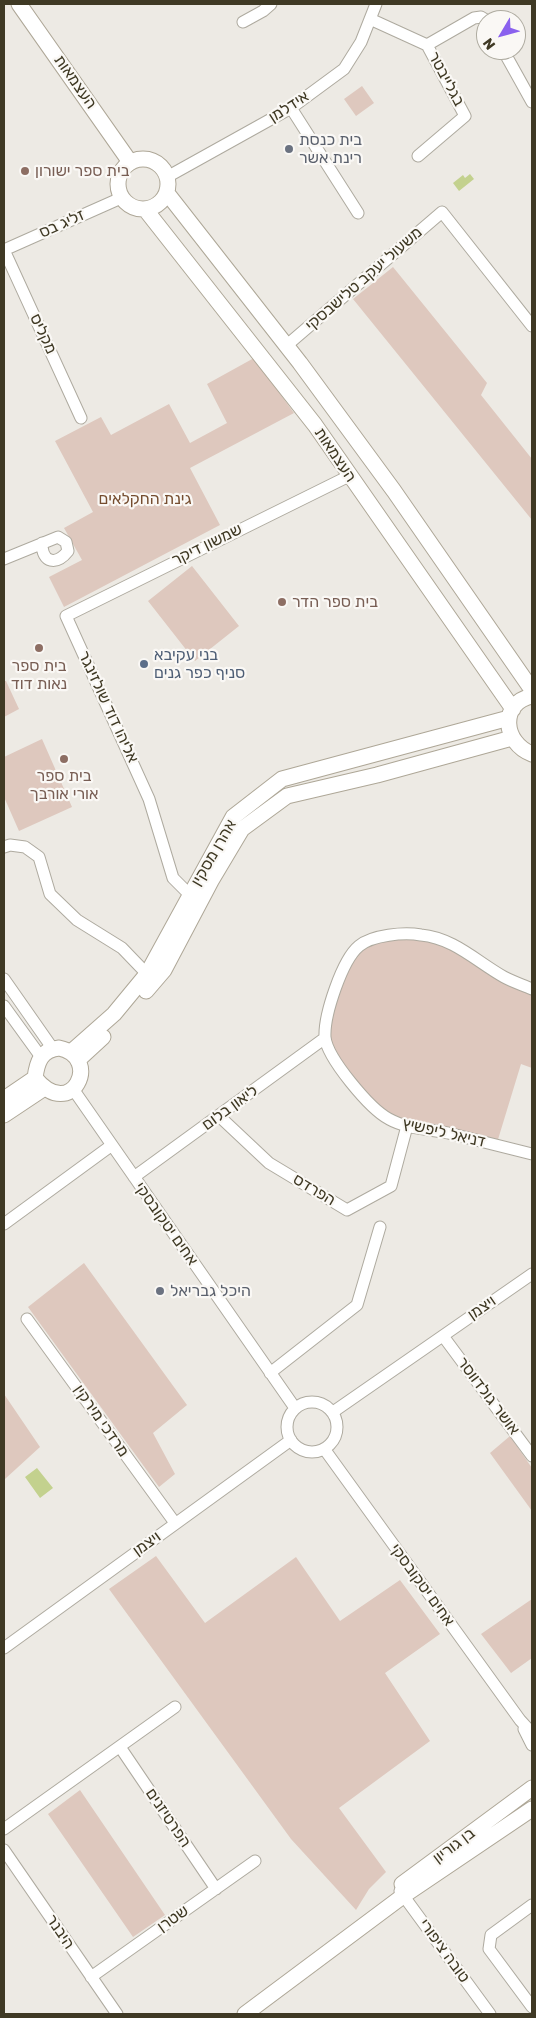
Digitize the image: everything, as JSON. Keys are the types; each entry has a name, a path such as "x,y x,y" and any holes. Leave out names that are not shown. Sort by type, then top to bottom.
{"street":[{"name":"העצמאות","path":"20,4 130,162"},
{"path":"243,22 263,11 271,4"},
{"name":"אידלמן","path":"167,177 291,108 344,69 361,42 376,4"},
{"path":"427,45 476,18"},
{"name":"בגלייבטר","path":"370,19 427,45 465,116 418,156"},
{"path":"509,60 532,102"},
{"path":"291,108 358,213"},
{"path":"141,158 150,159 157,163 167,177 167,193 157,206 145,209 134,208 121,198 117,181 120,173 130,162 141,158"},
{"name":"העצמאות","path":"167,193 286,346 394,491 532,690"},
{"name":"זליג בס","path":"4,250 121,198"},
{"name":"העצמאות","path":"145,209 315,425 511,714"},
{"name":"משעול יעקב טלישבסקי","path":"286,346 442,212 532,326"},
{"name":"מקליס","path":"4,250 81,418"},
{"name":"שמשון דיקר","path":"66,616 349,476"},
{"path":"4,559 42,543"},
{"name":"אליהו דוד שולזינגר","path":"66,616 149,799 173,878 190,895"},
{"name":"אהרן מסקין","path":"75,1056 114,1014 147,974 232,817 282,779 511,714 518,702 532,696"},
{"path":"511,714 509,728 512,738 517,746 532,754"},
{"name":"אהרן מסקין","path":"75,1056 124,1017 164,970 211,881 242,829 287,796 377,775 512,738"},
{"path":"4,847 10,845 25,847 39,858 50,894 77,920 122,948 147,974"},
{"path":"325,1038 332,995 342,972 359,946 382,937 401,934 422,935 452,944 504,977 532,989"},
{"path":"4,979 47,1053"},
{"path":"4,1006 47,1053"},
{"name":"ליאון בלום","path":"134,1177 325,1038"},
{"name":"דניאל ליפשיץ","path":"325,1038 347,1077 374,1108 389,1119 407,1126 447,1133 532,1154"},
{"path":"66,1050 75,1056 81,1073 73,1089 66,1093 58,1094 39,1083 37,1063 47,1053 66,1050"},
{"path":"4,1099 39,1083"},
{"path":"4,1115 39,1083"},
{"name":"אחים יטקובסקי","path":"73,1089 294,1408"},
{"name":"הפרדס","path":"219,1116 269,1163 347,1210 391,1186 407,1126"},
{"path":"4,1224 112,1145"},
{"path":"270,1373 357,1305 380,1227"},
{"name":"ויצמן","path":"333,1412 532,1274"},
{"name":"מרדכי מירקין","path":"27,1319 175,1523"},
{"name":"אושר גולדווסר","path":"443,1336 532,1456"},
{"path":"310,1401 319,1401 327,1405 333,1412 338,1422 338,1431 335,1440 325,1450 305,1451 297,1447 291,1440 287,1427 288,1418 294,1408 310,1401"},
{"name":"ויצמן","path":"4,1648 291,1440"},
{"name":"אחים יטקובסקי","path":"325,1450 520,1720 532,1733"},
{"path":"4,1829 175,1707"},
{"name":"אחים יטקובסקי","path":"520,1720 532,1745"},
{"name":"הפרטיזנים","path":"120,1747 216,1888"},
{"name":"בן גוריון","path":"245,2014 382,1912 400,1892 532,1788"},
{"name":"בן גוריון","path":"400,1892 532,1809"},
{"name":"היבנר","path":"4,1850 117,2014"},
{"name":"שטרן","path":"91,1977 255,1861"},
{"name":"טובה ציפורי","path":"400,1892 490,2014"},
{"path":"532,1905 490,1935 489,1949 532,2007"}],"green space":[{"path":"362,86 374,103 356,116 344,99"},
{"path":"393,267 487,383 481,395 532,459 532,520 353,299"},
{"name":"גינת החקלאים","path":"254,358 294,413 190,468 220,525 64,607 49,577 82,560 64,528 93,512 55,441 101,417 111,435 169,404 190,443 227,423 207,384"},
{"path":"192,566 239,626 195,661 148,601"},
{"path":"4,681 6,681 19,709 4,717"},
{"path":"42,739 72,807 19,831 4,797 4,757"},
{"path":"423,935 532,989 532,1068 521,1064 496,1146 407,1126 373,1108 325,1038 327,1017 359,946"},
{"path":"84,1263 187,1405 153,1433 175,1474 159,1487 28,1307"},
{"path":"4,1394 40,1447 5,1479 4,1477"},
{"path":"510,1436 532,1468 532,1511 490,1453"},
{"path":"156,1556 205,1623 296,1557 340,1621 400,1580 440,1634 385,1673 430,1741 339,1808 386,1872 369,1889 356,1910 291,1839 109,1589"},
{"path":"532,1599 532,1658 511,1673 481,1634"},
{"path":"80,1790 165,1915 133,1937 48,1814"}],"shaded area":[{"path":"470,174 474,179 459,191 453,183 463,175 465,178"},
{"path":"37,1468 53,1488 40,1498 25,1477"}],"place":[{"name":"בית כנסת רינת אשר","path":"289,149"},
{"name":"בית ספר ישורון","path":"25,171"},
{"name":"בית ספר הדר","path":"282,602"},
{"name":"בית ספר נאות דוד","path":"39,648"},
{"name":"בני עקיבא סניף כפר גנים","path":"144,664"},
{"name":"בית ספר אורי אורבך","path":"64,759"},
{"name":"היכל גבריאל","path":"160,1291"}]}
